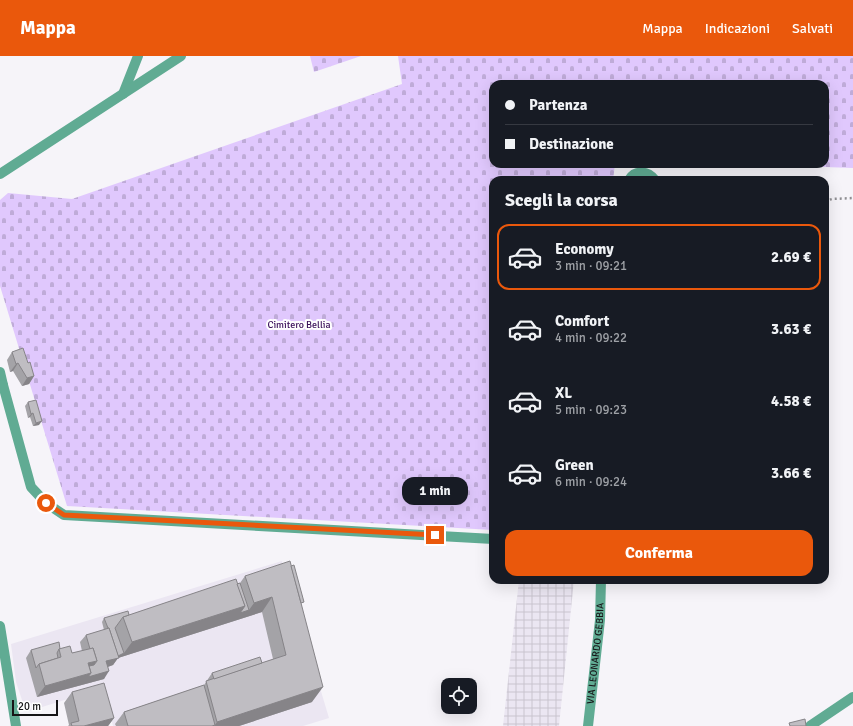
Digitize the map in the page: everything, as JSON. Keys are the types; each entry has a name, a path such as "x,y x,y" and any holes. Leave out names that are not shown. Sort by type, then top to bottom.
{"street":[{"path":"123,94 138,56"},
{"path":"0,174 181,56"},
{"path":"631,176 639,172 647,173 650,176"},
{"path":"0,372 2,385 31,487 46,503 64,515 489,539"},
{"name":"VIA LEONARDO GEBBIA","path":"588,726 600,620 601,584"},
{"path":"0,626 16,726"},
{"path":"810,726 853,698"}],"path":[{"path":"829,200 853,198"}],"shaded area":[{"path":"282,561 329,718 303,726 113,726 103,688 26,712 16,682 11,644"},
{"path":"519,584 574,584 559,726 503,726"}],"green space":[{"path":"310,56 361,56 314,72"},
{"name":"Cimitero Bellia","path":"398,56 853,56 853,168 829,167 829,80 489,80 489,168 614,168 614,176 489,176 489,530 67,506 0,286 0,200 8,193 72,199 402,84"}],"building":[{"path":"23,348 28,363 30,362 34,376 27,378 18,363 16,364 12,352"},
{"path":"36,400 42,421 36,423 33,413 31,414 28,402"},
{"path":"290,561 323,687 217,722 206,681 286,655 272,597 254,603 245,576"},
{"path":"294,565 304,602 301,603 291,566"},
{"path":"236,579 245,606 132,642 123,617"},
{"path":"240,583 249,610 240,613 245,606 237,584"},
{"path":"128,611 129,615 123,617 115,628 124,653 118,656 109,628 104,618"},
{"path":"109,628 119,658 106,661 109,671 88,677 91,673 89,666 94,665 97,661 93,648 90,649 86,635"},
{"path":"59,642 60,649 57,653 58,658 39,664 36,668 31,650"},
{"path":"70,646 72,653 93,648 97,661 88,663 91,673 45,686 39,664 61,657 59,649"},
{"path":"260,657 262,663 214,679 212,673"},
{"path":"104,683 114,718 84,726 72,726 71,723 79,721 72,692"},
{"path":"204,685 215,725 128,726 124,712"},
{"path":"805,719 806,726 790,726 789,723"}],"route":[{"path":"46,503 64,515 435,535"}]}
